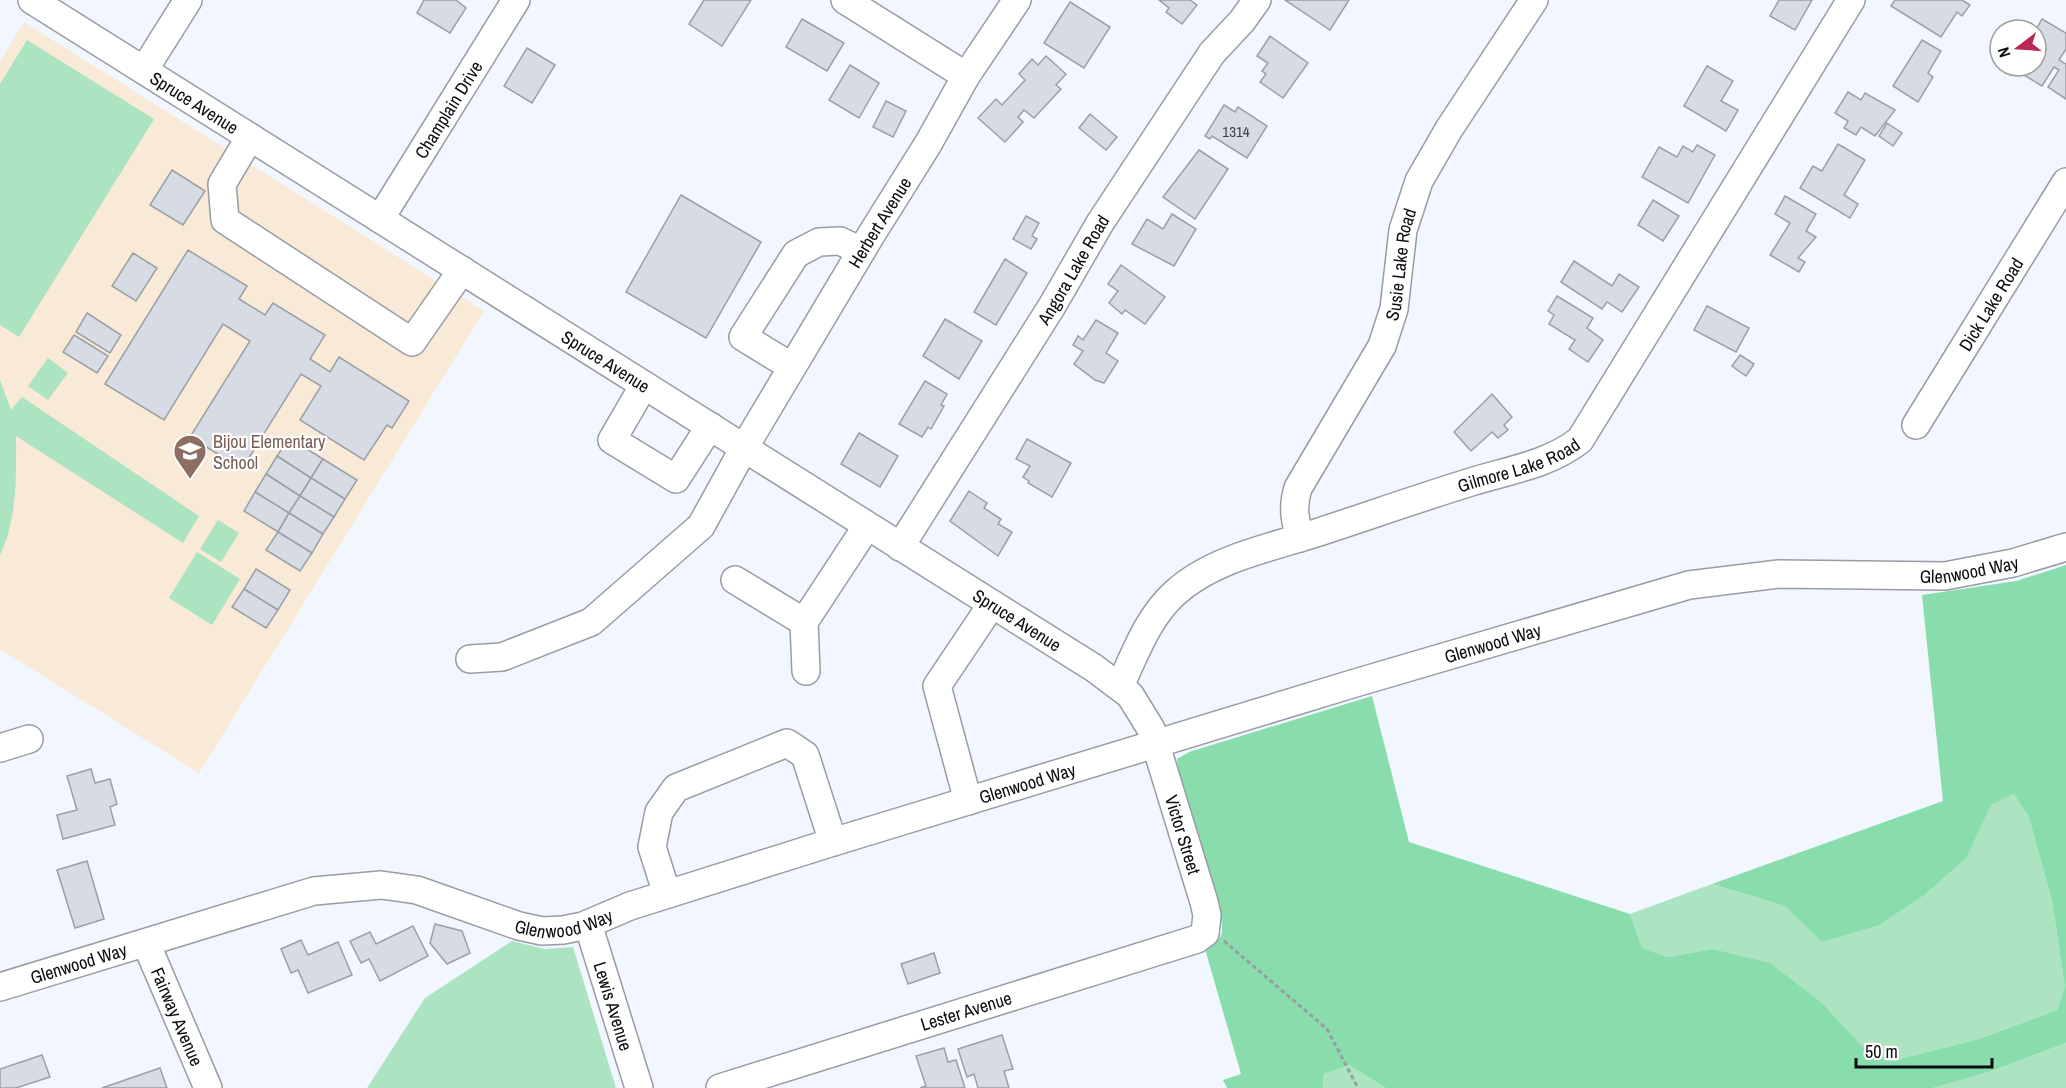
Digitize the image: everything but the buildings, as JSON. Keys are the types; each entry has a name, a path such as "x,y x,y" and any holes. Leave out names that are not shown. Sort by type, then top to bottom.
{"street":[{"name":"Spruce Avenue","path":"32,0 1120,686 1142,711 1157,744"},
{"path":"144,70 188,0"},
{"name":"Champlain Drive","path":"380,219 516,0"},
{"path":"844,0 966,76"},
{"name":"Herbert Avenue","path":"470,659 502,657 591,621 701,526 744,448 861,251 928,144 966,76 1017,0"},
{"name":"Angora Lake Road","path":"900,547 1052,306 1100,223 1212,53 1242,21 1257,0"},
{"name":"Susie Lake Road","path":"1300,538 1294,501 1298,488 1382,345 1394,309 1403,230 1419,181 1449,129 1534,0"},
{"name":"Gilmore Lake Road","path":"1120,686 1143,636 1173,594 1191,580 1216,567 1300,538 1550,459 1580,440 1851,0"},
{"path":"250,137 222,184 225,220 412,342 462,270"},
{"name":"Dick Lake Road","path":"1916,425 2066,182"},
{"path":"792,367 743,337 796,254 819,242 840,241 861,251"},
{"path":"644,385 612,440 676,479 710,426"},
{"path":"806,671 804,622 867,526"},
{"name":"Glenwood Way","path":"0,987 314,891 350,886 381,885 417,890 519,926 542,931 563,930 588,924 630,906 833,842 1689,585 1779,574 1945,576 2013,564 2066,547"},
{"path":"735,580 804,622"},
{"path":"968,801 937,686 992,604"},
{"path":"0,748 29,739"},
{"path":"667,894 652,847 659,812 676,788 787,743 805,755 833,842"},
{"name":"Victor Street","path":"1157,744 1204,902 1207,926"},
{"name":"Lewis Avenue","path":"588,924 639,1088"},
{"name":"Lester Avenue","path":"720,1088 1197,939 1205,933 1207,926"},
{"name":"Fairway Avenue","path":"146,943 208,1088"}],"path":[{"path":"1207,926 1327,1029 1359,1088"}],"shaded area":[{"name":"Bijou Elementary School","path":"24,22 484,311 199,773 0,649 0,61"}],"green space":[{"path":"27,40 154,119 19,337 0,325 0,84"},
{"path":"48,358 68,373 48,400 28,386"},
{"path":"0,380 11,410 22,397 199,516 183,543 16,436 13,511 0,555"},
{"path":"218,520 239,533 221,562 200,549"},
{"path":"197,552 240,579 212,625 169,598"},
{"path":"2066,565 2066,1043 1992,1071 1933,1088 1386,1088 1349,1065 1324,1074 1323,1088 1227,1088 1223,1080 1241,1074 1205,949 1217,941 1222,934 1220,911 1178,773 1177,759 1189,752 1372,696 1409,842 1630,914 1642,948 1668,957 1712,949 1770,963 1823,1004 1870,1055 1899,1059 1979,1039 2057,1010 2065,987 2052,901 2029,817 2014,794 1991,805 1967,857 1924,895 1879,925 1822,942 1785,906 1712,884 1943,801 1922,595 2016,581"},
{"path":"2014,794 2029,816 2052,901 2065,987 2057,1010 1979,1039 1899,1059 1870,1056 1823,1004 1712,949 1668,957 1642,948 1630,914 1712,884 1785,906 1823,942 1967,857 1991,805"},
{"path":"512,941 545,949 573,947 616,1088 367,1088 425,998"},
{"path":"2066,1043 2066,1088 1933,1088 1992,1071"},
{"path":"1349,1065 1386,1088 1323,1088 1324,1074"}],"place":[{"name":"Bijou Elementary School","path":"190,480"}]}
